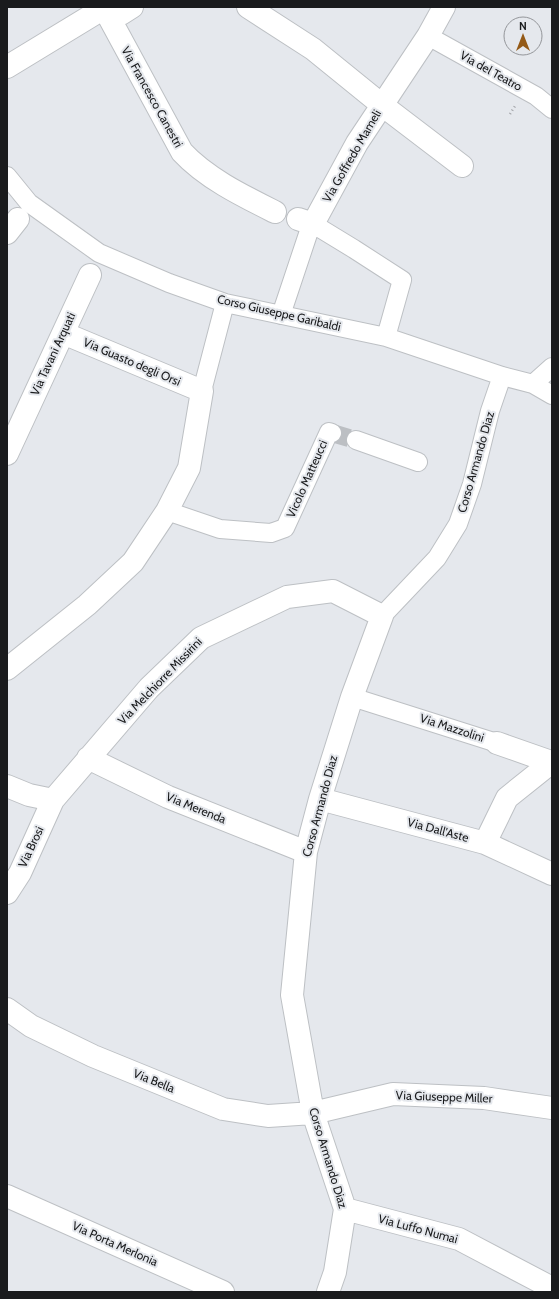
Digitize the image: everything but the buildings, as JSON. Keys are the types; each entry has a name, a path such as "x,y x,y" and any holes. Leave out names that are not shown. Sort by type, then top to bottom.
{"street":[{"path":"7,68 104,8 121,14 132,7"},
{"path":"248,7 313,49 382,105 462,166"},
{"name":"Via Goffredo Mameli","path":"281,315 308,234 305,221 428,36 444,7"},
{"name":"Via Francesco Canestri","path":"104,8 182,152 189,160 231,190 275,212"},
{"name":"Via del Teatro","path":"428,36 536,96 552,109"},
{"name":"Corso Giuseppe Garibaldi","path":"7,176 18,218 169,283 225,303 386,338 502,376 533,384 552,395"},
{"path":"305,221 354,249 402,280 386,338"},
{"name":"Via Tavani Arquati","path":"7,454 99,253"},
{"path":"7,669 87,604 133,562 167,511 189,468 202,391 225,303"},
{"name":"Via Guasto degli Orsi","path":"63,333 202,391"},
{"path":"533,384 552,367"},
{"name":"Corso Armando Diaz","path":"328,1292 335,1272 345,1209 312,1113 292,995 306,852 320,799 352,697 382,616 436,558 458,524 472,484 490,411 502,376"},
{"name":"Vicolo Matteucci","path":"167,511 220,529 271,533 285,528 329,432 332,433"},
{"path":"356,440 418,462"},
{"name":"Via Melchiorre Missirini","path":"53,800 149,688 201,638 287,597 333,591 382,616"},
{"name":"Via Mazzolini","path":"352,697 528,753 551,762"},
{"name":"Via Merenda","path":"88,758 168,797 306,852"},
{"path":"485,843 508,798 551,762"},
{"path":"7,786 29,795 53,800"},
{"name":"Via Dall'Aste","path":"320,799 485,843 552,874"},
{"name":"Via Brosi","path":"7,893 20,873 53,800"},
{"name":"Via Bella","path":"7,1009 31,1026 93,1056 223,1109 268,1116 312,1113"},
{"name":"Via Giuseppe Miller","path":"312,1113 392,1094 484,1098 552,1108"},
{"name":"Via Porta Merlonia","path":"7,1196 223,1292"},
{"name":"Via Luffo Numai","path":"345,1209 459,1239 552,1288"}],"tunnel":[{"path":"332,433 356,440"}]}
